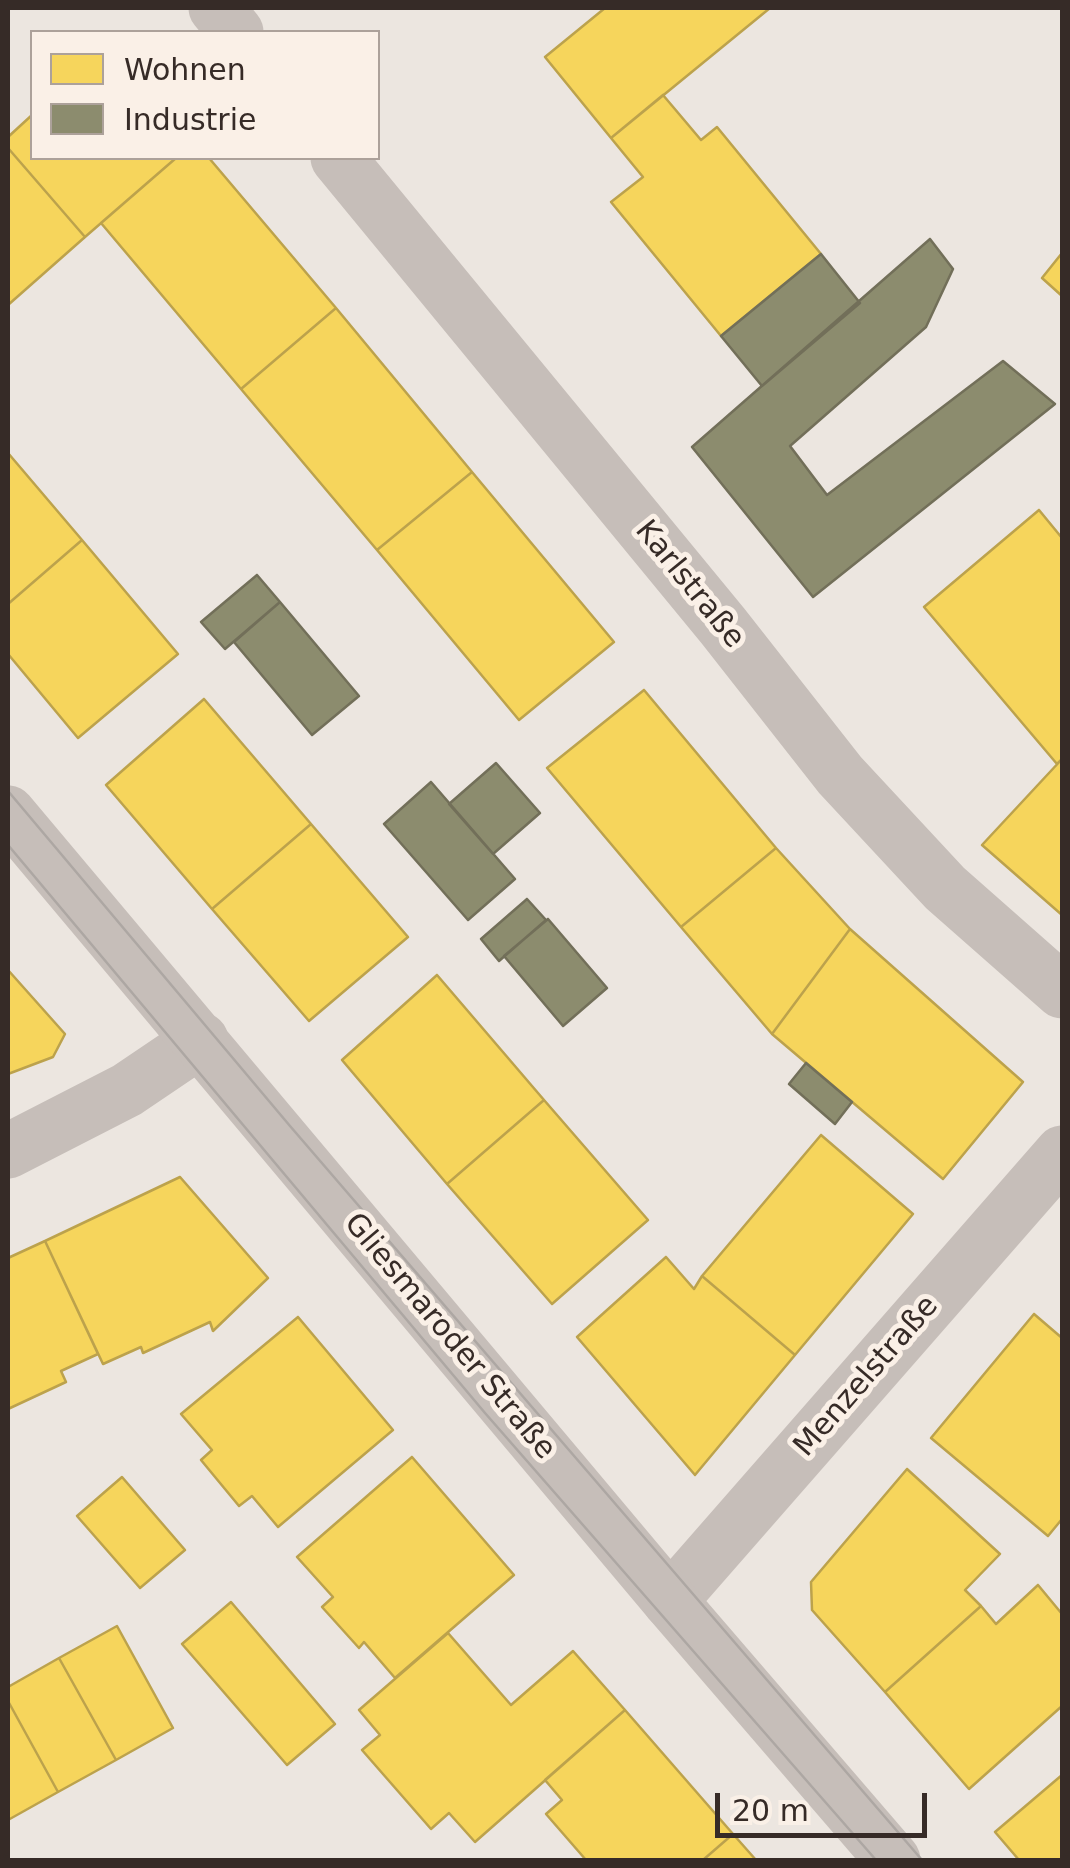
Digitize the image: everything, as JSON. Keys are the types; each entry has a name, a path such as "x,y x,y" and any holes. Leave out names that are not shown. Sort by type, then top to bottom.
{"street":[{"path":"216,8 234,30"},
{"name":"Karlstraße","path":"340,160 840,774 944,888 1062,991"},
{"name":"Gliesmaroder Straße","path":"8,812 670,1601 893,1860"},
{"path":"8,1151 127,1090 200,1040"},
{"name":"Menzelstraße","path":"670,1601 1062,1152"}],"building: Wohnen":[{"path":"605,8 770,8 611,138 545,57"},
{"path":"663,95 701,140 717,127 821,254 721,336 611,202 643,177 611,138"},
{"path":"30,117 30,160 174,160 85,237 8,148 8,137"},
{"path":"8,148 85,237 8,305"},
{"path":"174,160 211,160 336,308 241,389 101,223"},
{"path":"1062,253 1062,296 1042,278"},
{"path":"336,308 472,472 377,550 241,389"},
{"path":"8,453 82,540 8,604"},
{"path":"472,472 614,642 519,720 377,550"},
{"path":"1039,510 1062,538 1062,759 1057,764 924,607"},
{"path":"82,540 178,654 78,738 8,654 8,604"},
{"path":"644,690 776,848 681,927 547,768"},
{"path":"204,699 311,824 212,909 106,785"},
{"path":"1062,759 1062,915 982,845"},
{"path":"311,824 408,937 309,1021 212,909"},
{"path":"776,848 850,929 772,1034 681,927"},
{"path":"850,929 1023,1082 943,1179 772,1034"},
{"path":"8,970 65,1034 53,1057 8,1074"},
{"path":"437,975 544,1100 447,1184 342,1060"},
{"path":"544,1100 648,1220 552,1304 447,1184"},
{"path":"821,1135 913,1214 795,1355 702,1276"},
{"path":"180,1177 268,1278 213,1331 210,1322 143,1353 141,1347 103,1364 45,1241"},
{"path":"45,1241 98,1354 61,1371 66,1382 8,1409 8,1258"},
{"path":"666,1257 694,1289 702,1276 795,1355 695,1475 577,1337"},
{"path":"1034,1314 1062,1338 1062,1519 1048,1536 931,1438"},
{"path":"298,1317 393,1430 278,1527 252,1496 239,1506 201,1460 212,1450 181,1414"},
{"path":"412,1457 514,1575 395,1678 364,1642 359,1648 322,1607 333,1597 297,1557"},
{"path":"907,1469 1000,1554 965,1590 981,1606 885,1692 812,1610 811,1582"},
{"path":"122,1477 185,1550 140,1588 77,1516"},
{"path":"1038,1585 1062,1614 1062,1706 969,1789 885,1692 981,1606 996,1624"},
{"path":"231,1602 335,1724 287,1765 182,1644"},
{"path":"117,1626 173,1728 116,1760 59,1658"},
{"path":"448,1633 511,1705 573,1651 625,1710 475,1842 449,1813 431,1829 362,1750 380,1735 359,1710"},
{"path":"59,1658 116,1760 58,1792 8,1701 8,1687"},
{"path":"8,1701 58,1792 8,1820"},
{"path":"625,1710 733,1834 703,1860 586,1860 546,1814 562,1800 545,1780"},
{"path":"1062,1775 1062,1860 1019,1860 995,1832"},
{"path":"733,1834 756,1860 703,1860"}],"building: Industrie":[{"path":"930,239 953,269 926,327 790,446 827,495 1003,361 1055,404 813,597 692,447"},
{"path":"821,254 860,303 762,386 721,336"},
{"path":"257,575 280,602 225,649 201,622"},
{"path":"280,602 359,696 312,735 234,642"},
{"path":"496,763 540,813 493,854 449,804"},
{"path":"431,782 515,879 468,920 384,824"},
{"path":"527,899 546,920 499,961 481,939"},
{"path":"548,919 607,988 563,1026 504,956"},
{"path":"806,1063 852,1102 835,1124 789,1084"}],"tram line":[{"path":"8,791 290,1126 922,1860"},
{"path":"8,845 485,1413 876,1860"}]}
